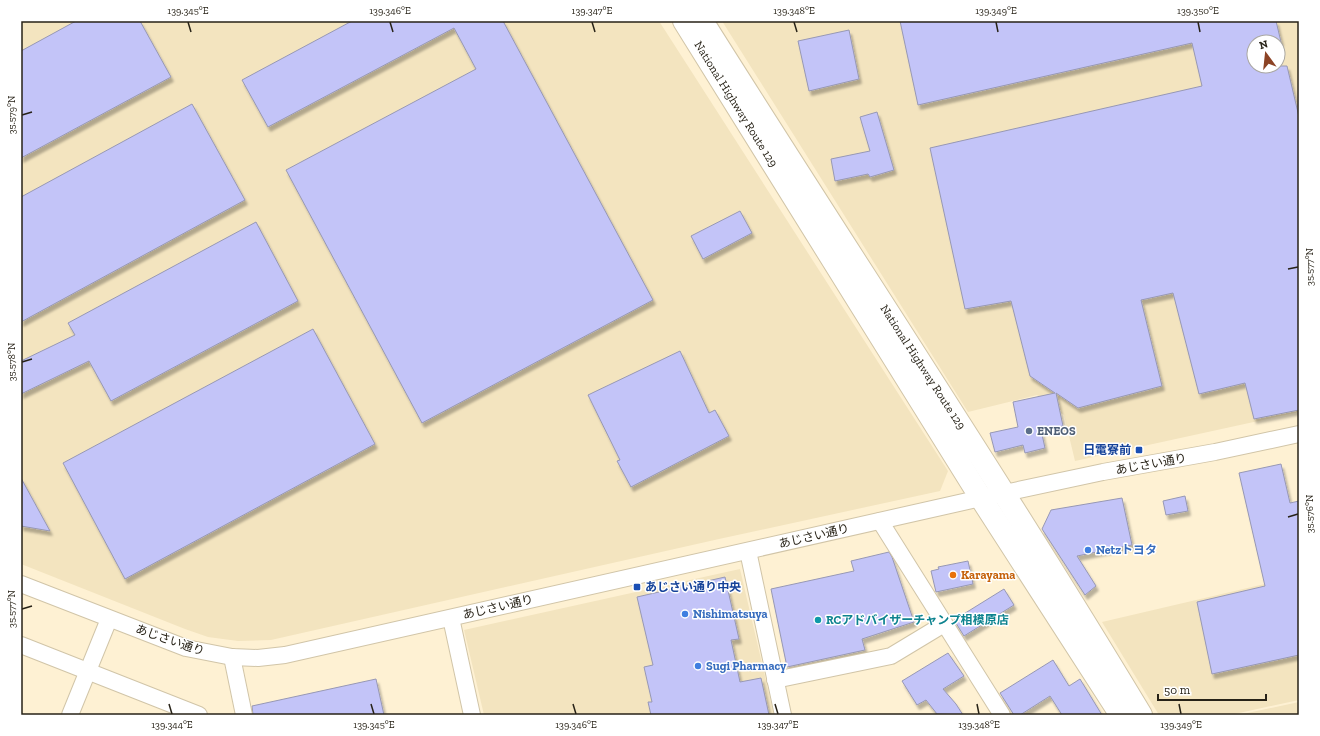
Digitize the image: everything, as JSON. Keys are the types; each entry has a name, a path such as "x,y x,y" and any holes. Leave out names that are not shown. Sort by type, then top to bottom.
{"highway":[{"name":"National Highway Route 129","path":"684,21 981,498 1121,715"},
{"name":"National Highway Route 129","path":"702,21 1003,494 1141,715"}],"street":[{"name":"あじさい通り","path":"21,584 186,648 232,657 258,658 285,655 981,498 1103,472 1215,452 1299,434"},
{"path":"880,521 1002,715"},
{"path":"748,551 783,715"},
{"path":"451,618 472,715"},
{"path":"70,715 109,619"},
{"path":"775,680 891,656 944,624"},
{"path":"21,645 199,715"},
{"path":"232,657 244,715"}],"shaded area":[{"path":"21,21 659,21 948,471 940,491 271,640 238,641 208,637 21,564"},
{"path":"722,21 1299,21 1299,412 1075,461 1064,415 1037,395 968,412"},
{"path":"740,569 774,715 484,715 464,630"},
{"path":"1299,576 1299,700 1230,715 1159,715 1102,622"},
{"path":"1299,702 1299,715 1238,715"}],"building":[{"path":"76,21 140,21 171,77 21,158 21,51"},
{"path":"352,21 503,21 653,300 422,423 286,170 476,69 454,28 268,127 242,80"},
{"path":"900,21 1276,21 1279,34 1246,34 1246,74 1286,74 1287,66 1299,117 1299,410 1254,419 1245,383 1199,394 1173,293 1141,300 1162,386 1078,408 1056,393 1063,426 1041,430 1045,448 1025,453 1023,445 995,452 990,433 1018,427 1013,402 1055,393 1030,376 1011,301 965,309 930,148 1202,86 1192,43 918,105"},
{"path":"849,30 859,79 809,91 798,41"},
{"path":"192,104 245,200 21,322 21,197"},
{"path":"877,112 894,170 870,177 868,174 835,181 831,159 870,151 860,117"},
{"path":"740,211 752,233 703,259 691,236"},
{"path":"256,222 298,301 111,401 89,361 21,394 21,361 75,335 68,323"},
{"path":"313,329 375,444 125,579 63,463"},
{"path":"680,351 709,413 715,410 729,436 631,487 617,461 620,460 588,395"},
{"path":"1281,464 1290,503 1299,501 1299,655 1212,674 1197,602 1265,586 1239,473"},
{"path":"21,478 50,531 21,526"},
{"path":"1185,496 1188,511 1166,515 1163,501"},
{"path":"1122,498 1132,545 1077,556 1096,586 1085,595 1042,529 1051,510"},
{"name":"RCアドバイザーチャンプ相模原店","path":"889,552 914,622 862,639 865,650 787,667 771,589 854,571 851,561"},
{"path":"968,561 973,584 936,592 931,571 939,569 938,567"},
{"path":"725,577 739,639 731,640 740,682 761,678 769,715 651,715 648,702 652,702 644,667 653,665 637,597"},
{"path":"1004,589 1014,605 964,636 954,620"},
{"path":"948,653 964,676 943,689 963,715 937,714 926,700 917,705 902,681"},
{"path":"1053,660 1069,686 1080,679 1102,715 1062,715 1050,696 1020,715 1014,715 1000,693"},
{"path":"376,679 384,715 253,715 252,706"}],"place":[{"name":"ENEOS","path":"1029,431"},
{"name":"日電寮前","path":"1139,450"},
{"name":"Netzトヨタ","path":"1088,550"},
{"name":"Karayama","path":"953,575"},
{"name":"あじさい通り中央","path":"637,587"},
{"name":"Nishimatsuya","path":"685,614"},
{"name":"RCアドバイザーチャンプ相模原店","path":"818,620"},
{"name":"Sugi Pharmacy","path":"698,666"}]}
